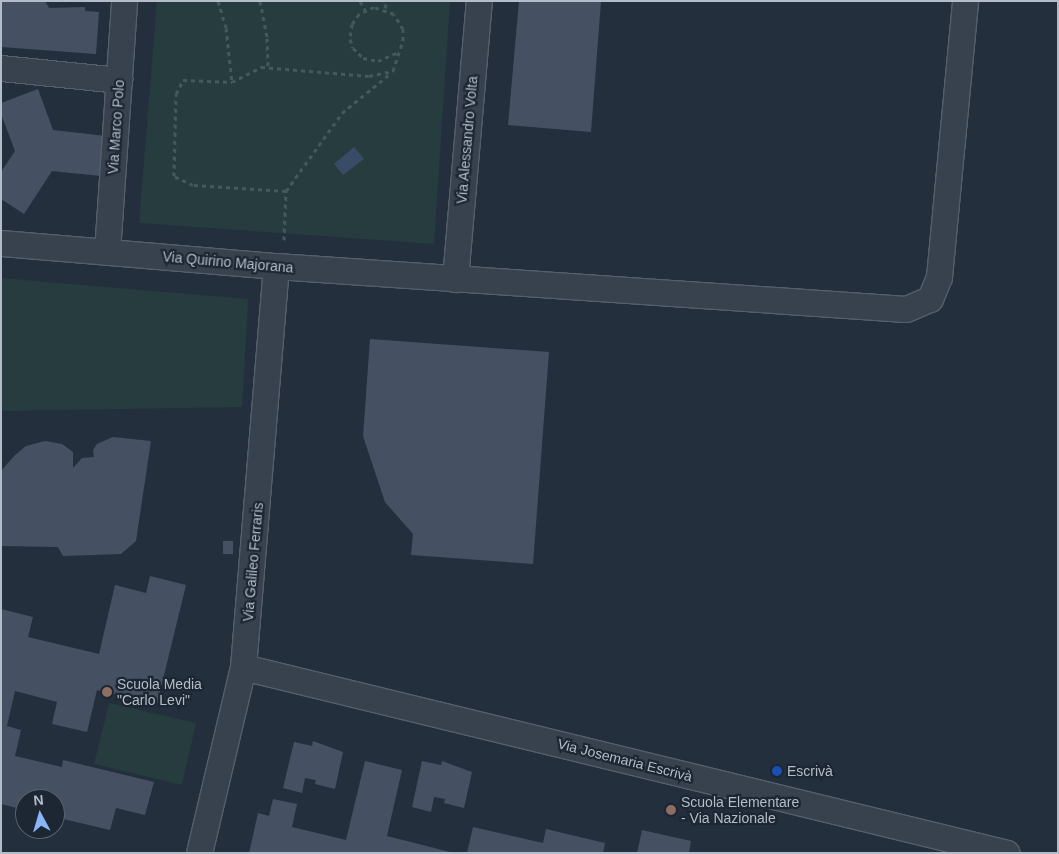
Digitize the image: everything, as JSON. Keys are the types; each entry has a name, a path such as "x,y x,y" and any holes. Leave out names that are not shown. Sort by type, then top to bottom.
{"street":[{"name":"Via Marco Polo","path":"107,252 124,1"},
{"name":"Via Alessandro Volta","path":"456,279 478,1"},
{"name":"Via Quirino Majorana","path":"1,243 276,266 895,309 920,305 930,299 935,290 941,267 964,1"},
{"path":"1,68 119,80"},
{"name":"Via Galileo Ferraris","path":"199,853 243,668 276,266"},
{"name":"Via Josemaria Escrivà","path":"243,668 1007,853"}],"path":[{"path":"218,1 226,28 232,82"},
{"path":"260,1 267,38 268,68"},
{"path":"360,1 365,10"},
{"path":"385,8 386,1"},
{"path":"284,240 286,191 342,113 393,71 403,40 403,29 394,14 385,8 365,10 352,24 350,39 353,48 363,58 378,61 398,52"},
{"path":"286,191 193,185 174,176 176,94 183,80 232,82 260,67 369,76 393,71"}],"green space":[{"path":"157,1 450,1 434,244 139,223"},
{"path":"1,278 248,299 242,407 1,411"},
{"path":"109,703 196,723 182,785 94,764"}],"water":[{"path":"354,147 364,159 343,175 334,164"}],"building":[{"path":"1,1 45,1 49,8 85,7 85,11 99,12 96,54 1,47"},
{"path":"519,1 601,1 591,132 508,125"},
{"path":"38,89 53,130 106,136 101,176 52,171 24,214 1,199 1,172 15,151 1,114 1,103"},
{"path":"370,339 549,352 533,564 411,555 413,534 385,502 363,436"},
{"path":"113,437 151,441 136,541 121,554 63,556 58,547 1,546 1,471 14,456 26,446 45,441 62,444 73,452 73,468 82,458 94,457 93,450 97,444"},
{"path":"223,541 233,541 233,554 223,554"},
{"path":"150,576 186,585 157,704 97,690 87,732 52,724 57,702 15,691 7,726 21,730 15,756 62,767 63,760 154,782 145,815 116,808 110,830 65,819 65,789 15,789 15,808 1,804 1,609 33,617 28,637 99,654 115,585 146,593"},
{"path":"313,741 343,752 335,789 315,784 316,780 305,778 302,793 283,788 294,742 312,746"},
{"path":"365,761 402,770 387,836 454,853 249,853 258,813 269,816 273,799 297,804 292,827 346,840"},
{"path":"422,761 441,765 442,761 472,772 464,808 444,803 445,799 434,797 431,812 412,807"},
{"path":"473,827 543,843 546,829 605,843 603,853 467,853"},
{"path":"642,830 691,841 689,853 637,853"}],"place":[{"name":"Scuola Media \"Carlo Levi\"","path":"107,692"},
{"name":"Escrivà","path":"777,771"},
{"name":"Scuola Elementare - Via Nazionale","path":"671,810"}]}
